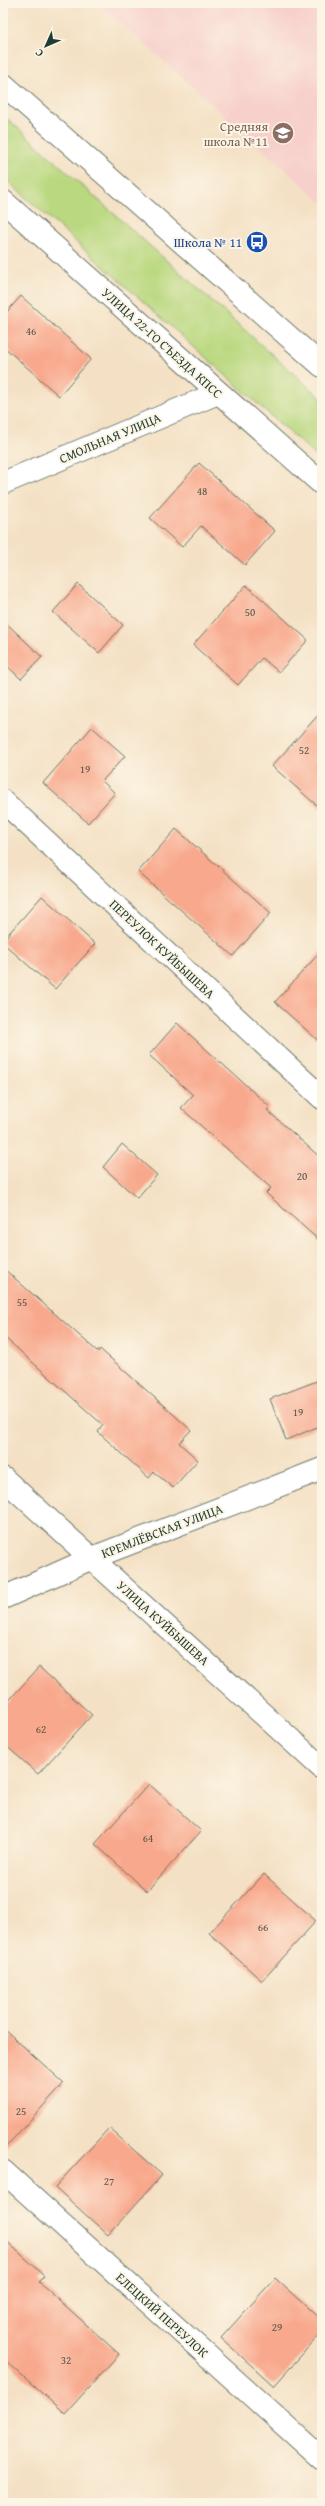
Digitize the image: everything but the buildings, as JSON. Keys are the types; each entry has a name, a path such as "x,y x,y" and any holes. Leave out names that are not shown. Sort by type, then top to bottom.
{"street":[{"path":"3,84 322,366"},
{"name":"УЛИЦА 22-ГО СЪЕЗДА КПСС","path":"3,201 322,484"},
{"name":"СМОЛЬНАЯ УЛИЦА","path":"3,483 218,393"},
{"name":"ПЕРЕУЛОК КУЙБЫШЕВА","path":"3,801 322,1098"},
{"name":"КРЕМЛЁВСКАЯ УЛИЦА","path":"3,1598 92,1558 322,1469"},
{"name":"УЛИЦА КУЙБЫШЕВА","path":"3,1478 322,1768"},
{"name":"ЕЛЕЦКИЙ ПЕРЕУЛОК","path":"3,2171 322,2459"}],"shaded area":[{"name":"Средняя школа №11","path":"98,3 322,3 322,203 167,64"}],"green space":[{"path":"3,115 322,399 322,461 3,177"}],"place":[{"name":"Средняя школа №11","path":"283,133"},
{"name":"Школа № 11","path":"257,242"}]}
